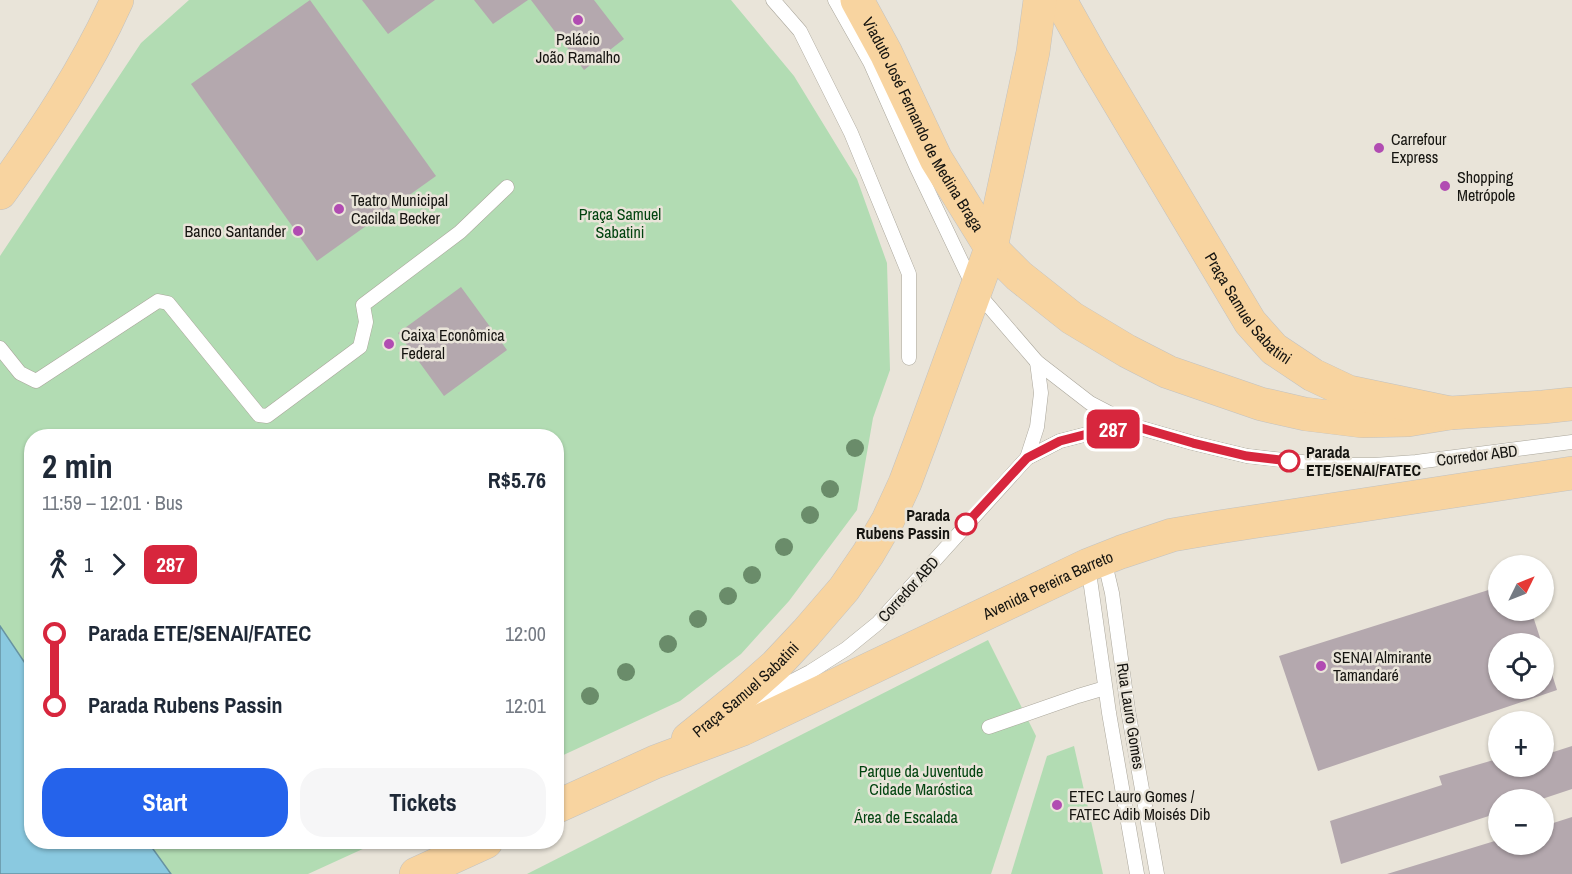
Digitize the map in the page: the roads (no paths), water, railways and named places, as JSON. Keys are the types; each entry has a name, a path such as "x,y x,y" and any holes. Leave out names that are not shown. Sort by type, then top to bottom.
{"main road":[{"path":"0,193 43,133 102,33 117,0"},
{"path":"102,33 137,0"},
{"name":"Viaduto José Fernando de Medina Braga","path":"857,0 886,53 926,163 991,248"},
{"name":"Praça Samuel Sabatini","path":"655,762 700,730 750,688 806,633 844,589 888,520 905,483 991,248 1033,52 1040,0"},
{"name":"Praça Samuel Sabatini","path":"1060,0 1120,106 1250,322 1274,349 1312,375 1349,392 1450,413 1572,404"},
{"path":"991,248 1018,276 1072,318 1168,372 1261,404 1305,414 1362,421 1408,420 1450,413"},
{"name":"Avenida Pereira Barreto","path":"564,803 655,762 743,729 1096,562 1172,536 1572,473"},
{"path":"416,874 462,849"}],"lane":[{"path":"773,0 800,31 851,133 909,274 909,358"},
{"name":"Corredor ABD","path":"835,0 926,163 975,290 1037,362 1090,403 1134,426 1193,443 1247,456 1330,465 1416,462 1572,442"},
{"path":"0,348 20,373 36,381 158,301 168,303 259,415 267,416 360,347 366,322 363,306 460,232 507,187"},
{"path":"1027,458 1037,427 1041,393 1037,362"},
{"name":"Corredor ABD","path":"700,730 810,672 846,649 878,623 1027,458 1060,441 1095,432 1134,426"},
{"name":"Rua Lauro Gomes","path":"1096,562 1105,688 1137,874"},
{"name":"Rua Lauro Gomes","path":"1096,562 1112,593 1128,710 1157,874"},
{"path":"989,727 1105,688"}],"water":[{"path":"0,626 24,662 24,849 153,849 171,874 0,874"}],"place":[{"name":"Palácio João Ramalho","path":"578,20"},
{"name":"Carrefour Express","path":"1379,148"},
{"name":"Shopping Metrópole","path":"1445,186"},
{"name":"Teatro Municipal Cacilda Becker","path":"339,209"},
{"name":"Banco Santander","path":"298,231"},
{"name":"Caixa Econômica Federal","path":"389,344"},
{"name":"Parada ETE/SENAI/FATEC","path":"1289,461"},
{"name":"Parada Rubens Passin","path":"966,524"},
{"name":"SENAI Almirante Tamandaré","path":"1321,666"},
{"name":"ETEC Lauro Gomes / FATEC Adib Moisés Dib","path":"1057,805"}],"park label":[{"name":"Parque da Juventude Cidade Maróstica","path":"921,780"},
{"name":"Área de Escalada","path":"906,817"}]}
